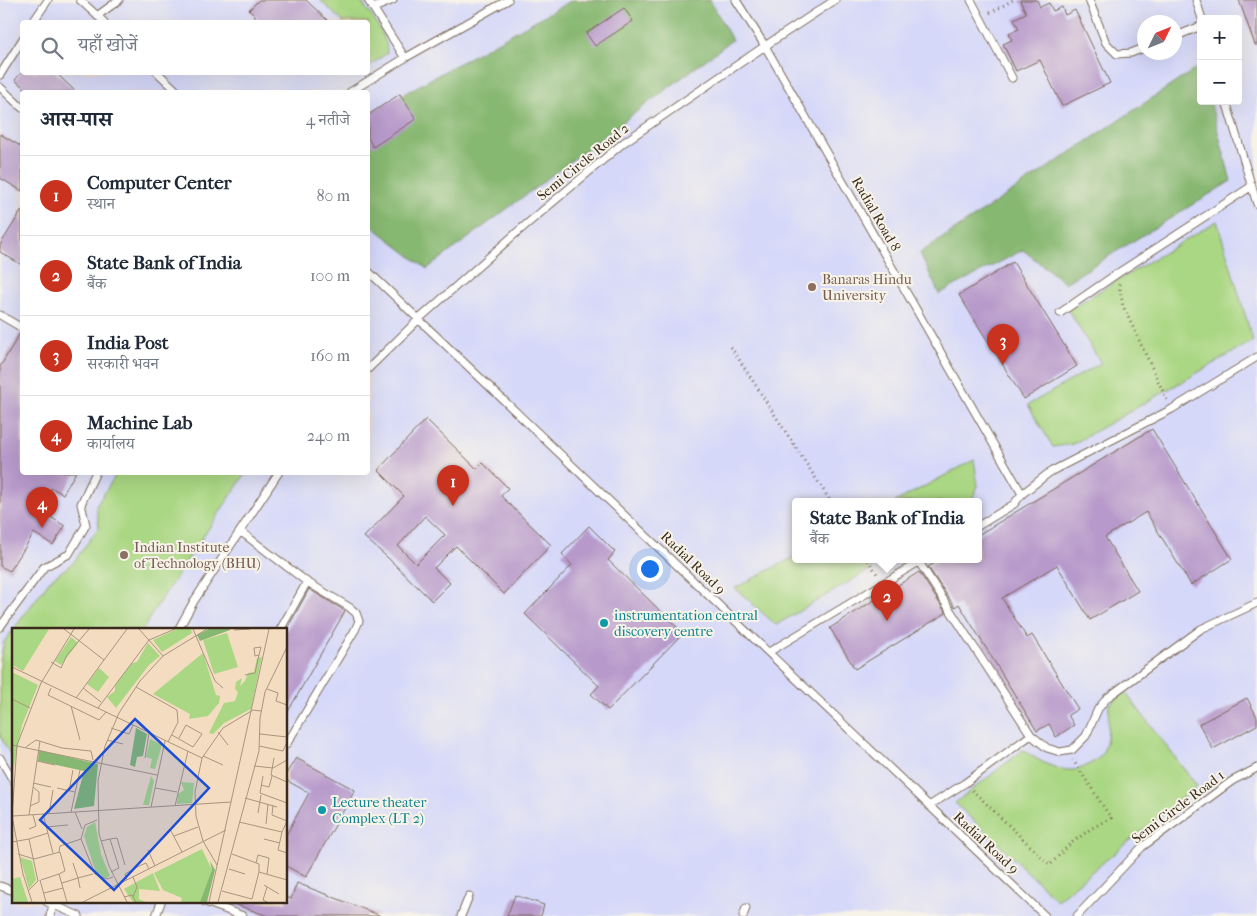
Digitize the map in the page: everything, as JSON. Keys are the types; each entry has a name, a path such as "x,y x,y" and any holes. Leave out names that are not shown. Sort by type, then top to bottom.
{"lane":[{"path":"34,20 48,0"},
{"path":"80,0 102,20"},
{"path":"97,16 120,0"},
{"path":"368,0 405,58"},
{"path":"374,8 392,0"},
{"path":"353,90 405,58 508,0"},
{"name":"Radial Road 8","path":"736,0 765,46 1022,494"},
{"name":"Semi Circle Road 2","path":"370,367 419,319 623,144 835,0"},
{"path":"971,0 1012,78"},
{"path":"1089,0 1106,43 1117,54 1137,51"},
{"path":"1196,0 1201,15"},
{"path":"1182,33 1197,27"},
{"path":"0,75 20,43"},
{"path":"160,75 176,90"},
{"path":"0,87 20,106"},
{"path":"1227,105 1257,204"},
{"path":"1060,313 1252,186"},
{"name":"Radial Road 9","path":"370,273 1045,916"},
{"path":"0,315 20,327"},
{"path":"982,524 1014,504 1022,494 1050,472 1172,409 1257,358"},
{"path":"0,627 44,566 69,554 86,525 81,504 95,475"},
{"path":"179,628 194,600 277,475"},
{"path":"240,531 307,582 356,613 359,621 288,742"},
{"path":"769,652 917,563"},
{"path":"921,563 1031,736 1047,748 1060,752 1072,750 1086,736 1098,709 1108,698 1201,629 1257,603"},
{"path":"281,628 307,582"},
{"path":"929,806 1031,736"},
{"path":"0,758 12,779"},
{"name":"Semi Circle Road 1","path":"1077,916 1142,847 1232,782 1257,768"},
{"path":"0,886 12,890"},
{"path":"461,916 469,896"},
{"path":"54,904 79,916"},
{"path":"156,916 160,904"},
{"path":"210,904 243,916"},
{"path":"743,916 746,908"}],"path":[{"path":"981,18 1013,0"},
{"path":"1118,273 1122,306 1172,409"},
{"path":"731,347 828,498"},
{"path":"870,563 883,584"},
{"path":"965,783 1050,865 1070,844 1092,828 1111,818 1067,751"}],"shaded area":[{"name":"Banaras Hindu University","path":"0,0 1257,0 1257,916 0,916"}],"green space":[{"path":"320,0 360,0 381,32 387,53 370,66 370,20 341,20"},
{"path":"572,0 710,0 732,40 427,269 370,225 370,113"},
{"path":"1197,68 1197,105 1211,105 1231,181 1065,283 1023,250 939,294 920,253"},
{"path":"1217,221 1253,341 1073,444 1053,447 1028,405 1101,363 1068,310"},
{"path":"974,460 978,486 973,498 903,498"},
{"path":"116,475 245,475 152,613 144,628 14,628 51,579 73,563 99,527 96,506"},
{"path":"792,558 792,563 881,563 776,625 735,588"},
{"path":"12,631 12,758 0,736 0,661 4,642"},
{"path":"1125,692 1197,786 1057,900 955,803 1023,750 1046,764 1072,770 1080,769 1099,758 1105,747 1109,705"}],"building":[{"path":"259,0 306,0 327,20 259,20 249,10"},
{"path":"1020,0 1037,0 1040,7 1049,3 1053,11 1062,7 1065,15 1075,10 1110,83 1062,106 1040,60 1016,71 1003,44 1012,40 1009,33 1019,29 1014,19 1026,13"},
{"path":"1239,0 1257,0 1257,45 1255,45"},
{"path":"624,8 633,21 595,46 586,33"},
{"path":"20,74 58,75 74,90 27,90 15,80"},
{"path":"400,94 416,119 373,147 370,142 370,114"},
{"path":"0,134 20,146 20,190 0,178"},
{"path":"20,213 20,264 0,252 0,245"},
{"path":"1013,262 1077,366 1024,399 959,295"},
{"path":"20,333 20,475 74,475 63,494 52,488 39,510 65,526 53,545 34,533 10,571 0,566 0,367"},
{"path":"426,419 477,469 483,463 508,488 501,496 551,545 504,594 456,546 434,568 450,583 432,601 364,537 404,496 378,470","holes":["425,516 445,535 416,564 398,546"]},
{"path":"1152,429 1232,559 1191,585 1146,512 1105,537 1138,591 1090,620 1057,565 1002,598 1027,638 1032,635 1078,709 1068,715 1074,725 1056,737 1049,724 1037,731 959,604 955,607 928,567 935,563 982,563 982,533"},
{"name":"instrumentation central discovery centre","path":"589,526 615,552 608,560 683,633 608,710 591,694 599,686 525,614 572,565 562,554"},
{"path":"919,572 946,613 855,669 830,628"},
{"path":"309,589 345,611 288,711 288,628"},
{"path":"1247,698 1257,717 1257,725 1213,749 1199,724"},
{"name":"Lecture theater Complex (LT 2)","path":"296,758 355,790 306,877 288,867 288,831 309,793 288,781 288,771"},
{"path":"297,883 379,916 268,916 234,904 288,904 288,898 291,899"},
{"path":"515,895 544,905 541,916 507,916"}],"place":[{"name":"Banaras Hindu University","path":"812,287"},
{"name":"India Post","path":"1003,365"},
{"name":"Computer Center","path":"453,506"},
{"name":"Machine Lab","path":"42,528"},
{"name":"Indian Institute of Technology (BHU)","path":"124,555"},
{"name":"State Bank of India","path":"887,621"},
{"name":"instrumentation central discovery centre","path":"604,623"},
{"name":"Lecture theater Complex (LT 2)","path":"322,810"}]}
